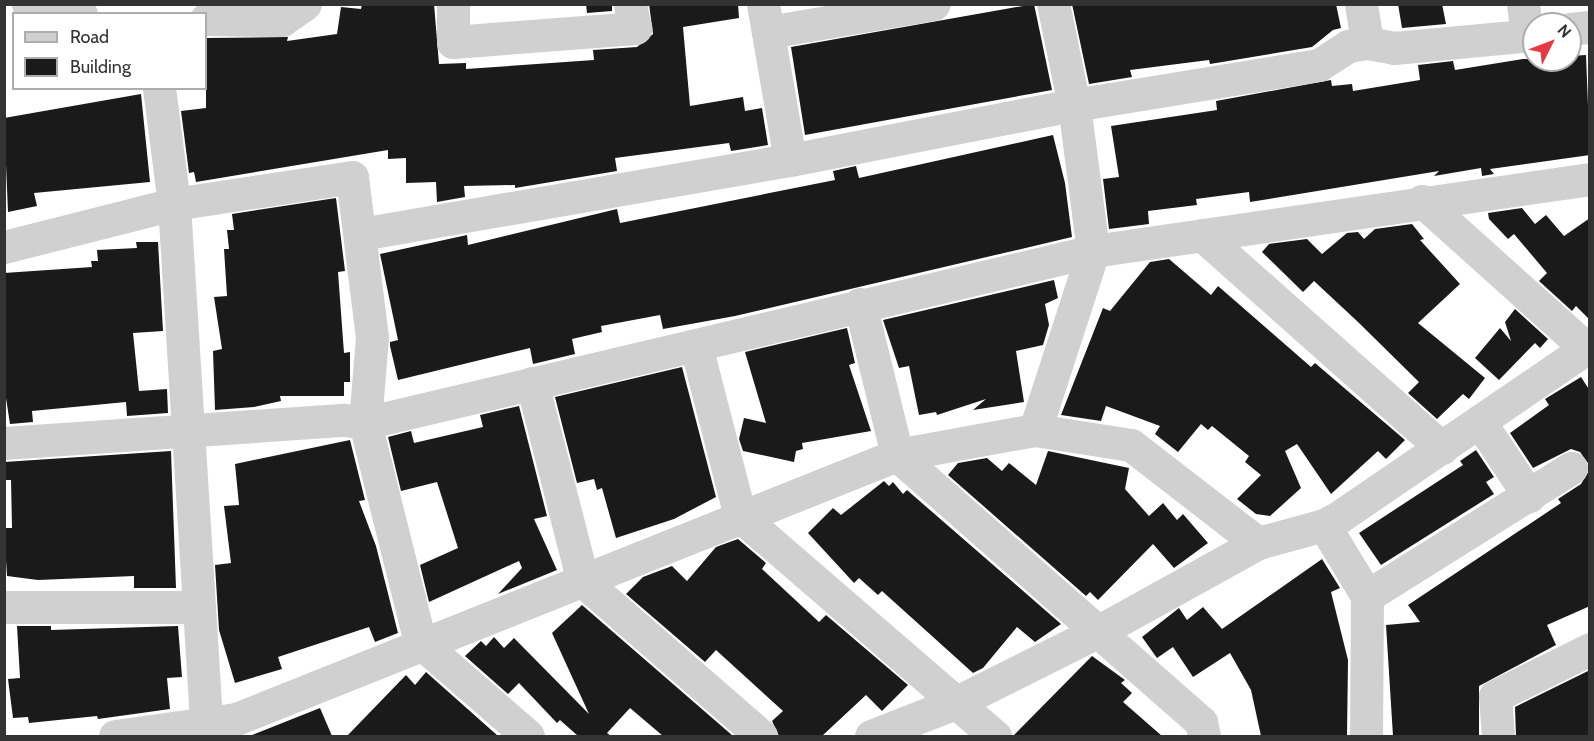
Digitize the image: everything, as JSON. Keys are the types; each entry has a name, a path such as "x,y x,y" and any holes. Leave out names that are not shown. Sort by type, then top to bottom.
{"street":[{"path":"207,19 282,20 304,4"},
{"path":"453,4 453,42 635,28 630,4"},
{"path":"790,160 765,18 934,4"},
{"path":"1035,430 1093,251 1074,105 1053,4"},
{"path":"1361,4 1366,43"},
{"path":"38,8 67,12"},
{"path":"361,234 790,160 1074,105 1319,64 1348,46 1366,43 1394,48 1522,26"},
{"path":"159,90 174,204 199,607 210,733"},
{"path":"4,247 174,204 352,177 361,234 372,336 365,423 420,642 528,736"},
{"path":"4,443 190,433 210,428 321,422 365,423 696,346 860,304 1093,251 1422,201 1590,179"},
{"path":"872,736 955,703 1101,630 1258,543 1324,525 1443,448 1588,347 1422,201"},
{"path":"1202,235 1443,448"},
{"path":"860,304 897,455 1101,630 1202,722 1204,736"},
{"path":"696,346 740,516 994,736"},
{"path":"532,383 583,581 761,736"},
{"path":"1480,422 1529,496"},
{"path":"114,736 210,733 236,719 420,642 583,581 740,516 897,455 1035,430 1131,445 1258,543"},
{"path":"1367,596 1571,468"},
{"path":"1324,525 1367,596 1366,736"},
{"path":"4,607 199,607"},
{"path":"1498,736 1495,696 1590,649"}],"building":[{"path":"362,4 434,4 439,64 466,63 466,69 594,60 593,50 637,47 653,34 649,4 738,4 739,18 683,27 690,106 743,97 745,111 762,108 768,145 731,151 729,143 615,158 617,171 515,188 515,185 464,186 465,197 437,202 436,182 406,183 406,158 388,159 388,150 196,182 194,172 189,173 181,111 206,108 207,38 288,37 287,41 337,34 341,7 361,9"},
{"path":"586,4 612,4 612,11 587,13"},
{"path":"1034,4 1052,90 805,135 791,47"},
{"path":"1072,4 1336,4 1341,28 1333,30 1312,47 1210,64 1209,60 1130,70 1132,77 1089,84"},
{"path":"1398,4 1442,4 1446,24 1402,28"},
{"path":"1582,55 1586,55 1590,155 1490,169 1494,174 1482,176 1481,168 1434,176 1439,171 1250,202 1249,192 1196,199 1197,205 1148,211 1149,224 1109,229 1103,179 1119,177 1111,126 1217,110 1216,101 1331,80 1332,86 1352,84 1353,91 1420,80 1418,65 1453,61 1455,70 1522,59 1522,72 1582,72"},
{"path":"141,94 150,182 34,193 37,206 8,212 4,118"},
{"path":"1053,135 1065,183 1072,237 735,316 663,329 660,315 601,326 602,332 572,339 575,354 533,364 530,348 398,380 390,342 398,340 380,254 467,235 468,245 617,209 620,223 835,180 833,171 856,166 859,178"},
{"path":"336,198 345,271 338,272 344,353 350,352 350,382 344,382 344,396 280,396 281,401 254,407 215,410 213,351 222,349 214,297 227,296 224,249 229,249 227,230 234,230 232,214"},
{"path":"1522,208 1535,224 1546,215 1564,236 1590,218 1590,320 1576,306 1572,311 1539,281 1547,273 1514,234 1508,239 1489,219 1488,213"},
{"path":"1412,224 1424,239 1420,240 1460,284 1418,323 1485,378 1469,399 1463,394 1437,419 1408,393 1419,382 1358,322 1314,281 1303,292 1262,252 1269,244 1307,239 1322,254 1347,233 1358,232 1364,239 1375,229"},
{"path":"136,242 158,242 163,331 133,333 139,391 167,389 168,413 127,416 126,402 32,411 33,422 10,424 4,385 4,273 92,267 91,261 98,261 97,250 137,248"},
{"path":"1169,259 1211,295 1218,286 1311,367 1315,363 1405,440 1386,459 1378,451 1331,494 1297,444 1285,451 1301,488 1270,516 1256,514 1237,499 1261,475 1245,462 1249,456 1212,426 1208,430 1201,424 1178,452 1155,434 1160,426 1106,406 1101,421 1061,415 1103,308 1110,311 1150,262"},
{"path":"1054,280 1058,298 1045,304 1049,325 1043,345 1016,351 1024,402 973,410 986,399 937,415 936,412 919,415 909,366 899,368 883,320"},
{"path":"1515,309 1548,339 1540,348 1535,343 1499,380 1475,358 1500,328 1511,341 1505,322"},
{"path":"847,328 855,363 849,365 871,431 802,443 803,449 796,451 794,462 743,451 739,439 744,418 766,423 745,352"},
{"path":"682,367 716,497 674,519 616,538 602,488 597,490 594,479 577,483 555,397"},
{"path":"1581,377 1590,391 1590,466 1580,452 1571,449 1533,468 1510,433 1549,405 1545,399"},
{"path":"519,406 547,516 534,519 557,570 498,594 522,568 519,561 429,602 420,565 458,548 437,482 401,491 388,437 411,431 414,443 483,427 480,415"},
{"path":"350,440 365,500 359,501 376,546 398,633 375,642 369,627 278,657 282,669 235,683 219,630 215,565 231,563 224,506 239,505 235,464"},
{"path":"1476,450 1494,477 1486,482 1494,494 1381,565 1359,533 1463,465 1460,461"},
{"path":"171,451 176,588 134,588 134,576 38,580 7,576 4,528 12,528 11,480 4,480 4,462"},
{"path":"1048,451 1129,468 1125,489 1149,516 1163,503 1177,520 1183,514 1208,543 1174,568 1153,544 1098,600 1090,592 1086,596 948,475 958,463 987,458 1002,471 1009,463 1036,485"},
{"path":"1590,469 1590,606 1547,625 1556,645 1479,686 1479,736 1393,736 1386,625 1420,622 1408,605 1561,503 1558,499 1581,484"},
{"path":"884,481 889,486 893,482 903,494 907,490 1061,624 1035,642 1017,627 983,668 973,673 882,591 878,595 859,578 854,583 808,533 833,508 841,515"},
{"path":"738,539 766,563 762,569 819,622 826,615 908,685 882,711 866,695 822,736 779,736 772,721 783,711 716,650 705,662 626,594 643,577 672,566 687,581 716,547"},
{"path":"1322,559 1340,588 1331,592 1348,660 1347,736 1261,736 1251,690 1230,653 1193,677 1173,647 1157,658 1142,637 1179,608 1187,620 1203,607 1222,629"},
{"path":"582,605 733,736 663,736 630,708 607,733 611,736 578,736 560,720 557,723 519,683 508,694 465,656 481,641 486,646 494,637 504,648 514,638 589,714 552,633"},
{"path":"17,626 51,626 51,630 178,626 182,677 167,678 170,709 98,719 97,716 29,723 28,717 13,718 8,679 20,678"},
{"path":"1092,656 1125,680 1121,683 1132,693 1123,702 1162,736 1013,736"},
{"path":"1590,670 1590,736 1516,736 1515,707"},
{"path":"426,672 498,736 347,736 406,675 415,685"},
{"path":"320,708 332,736 252,736 252,735"}]}
